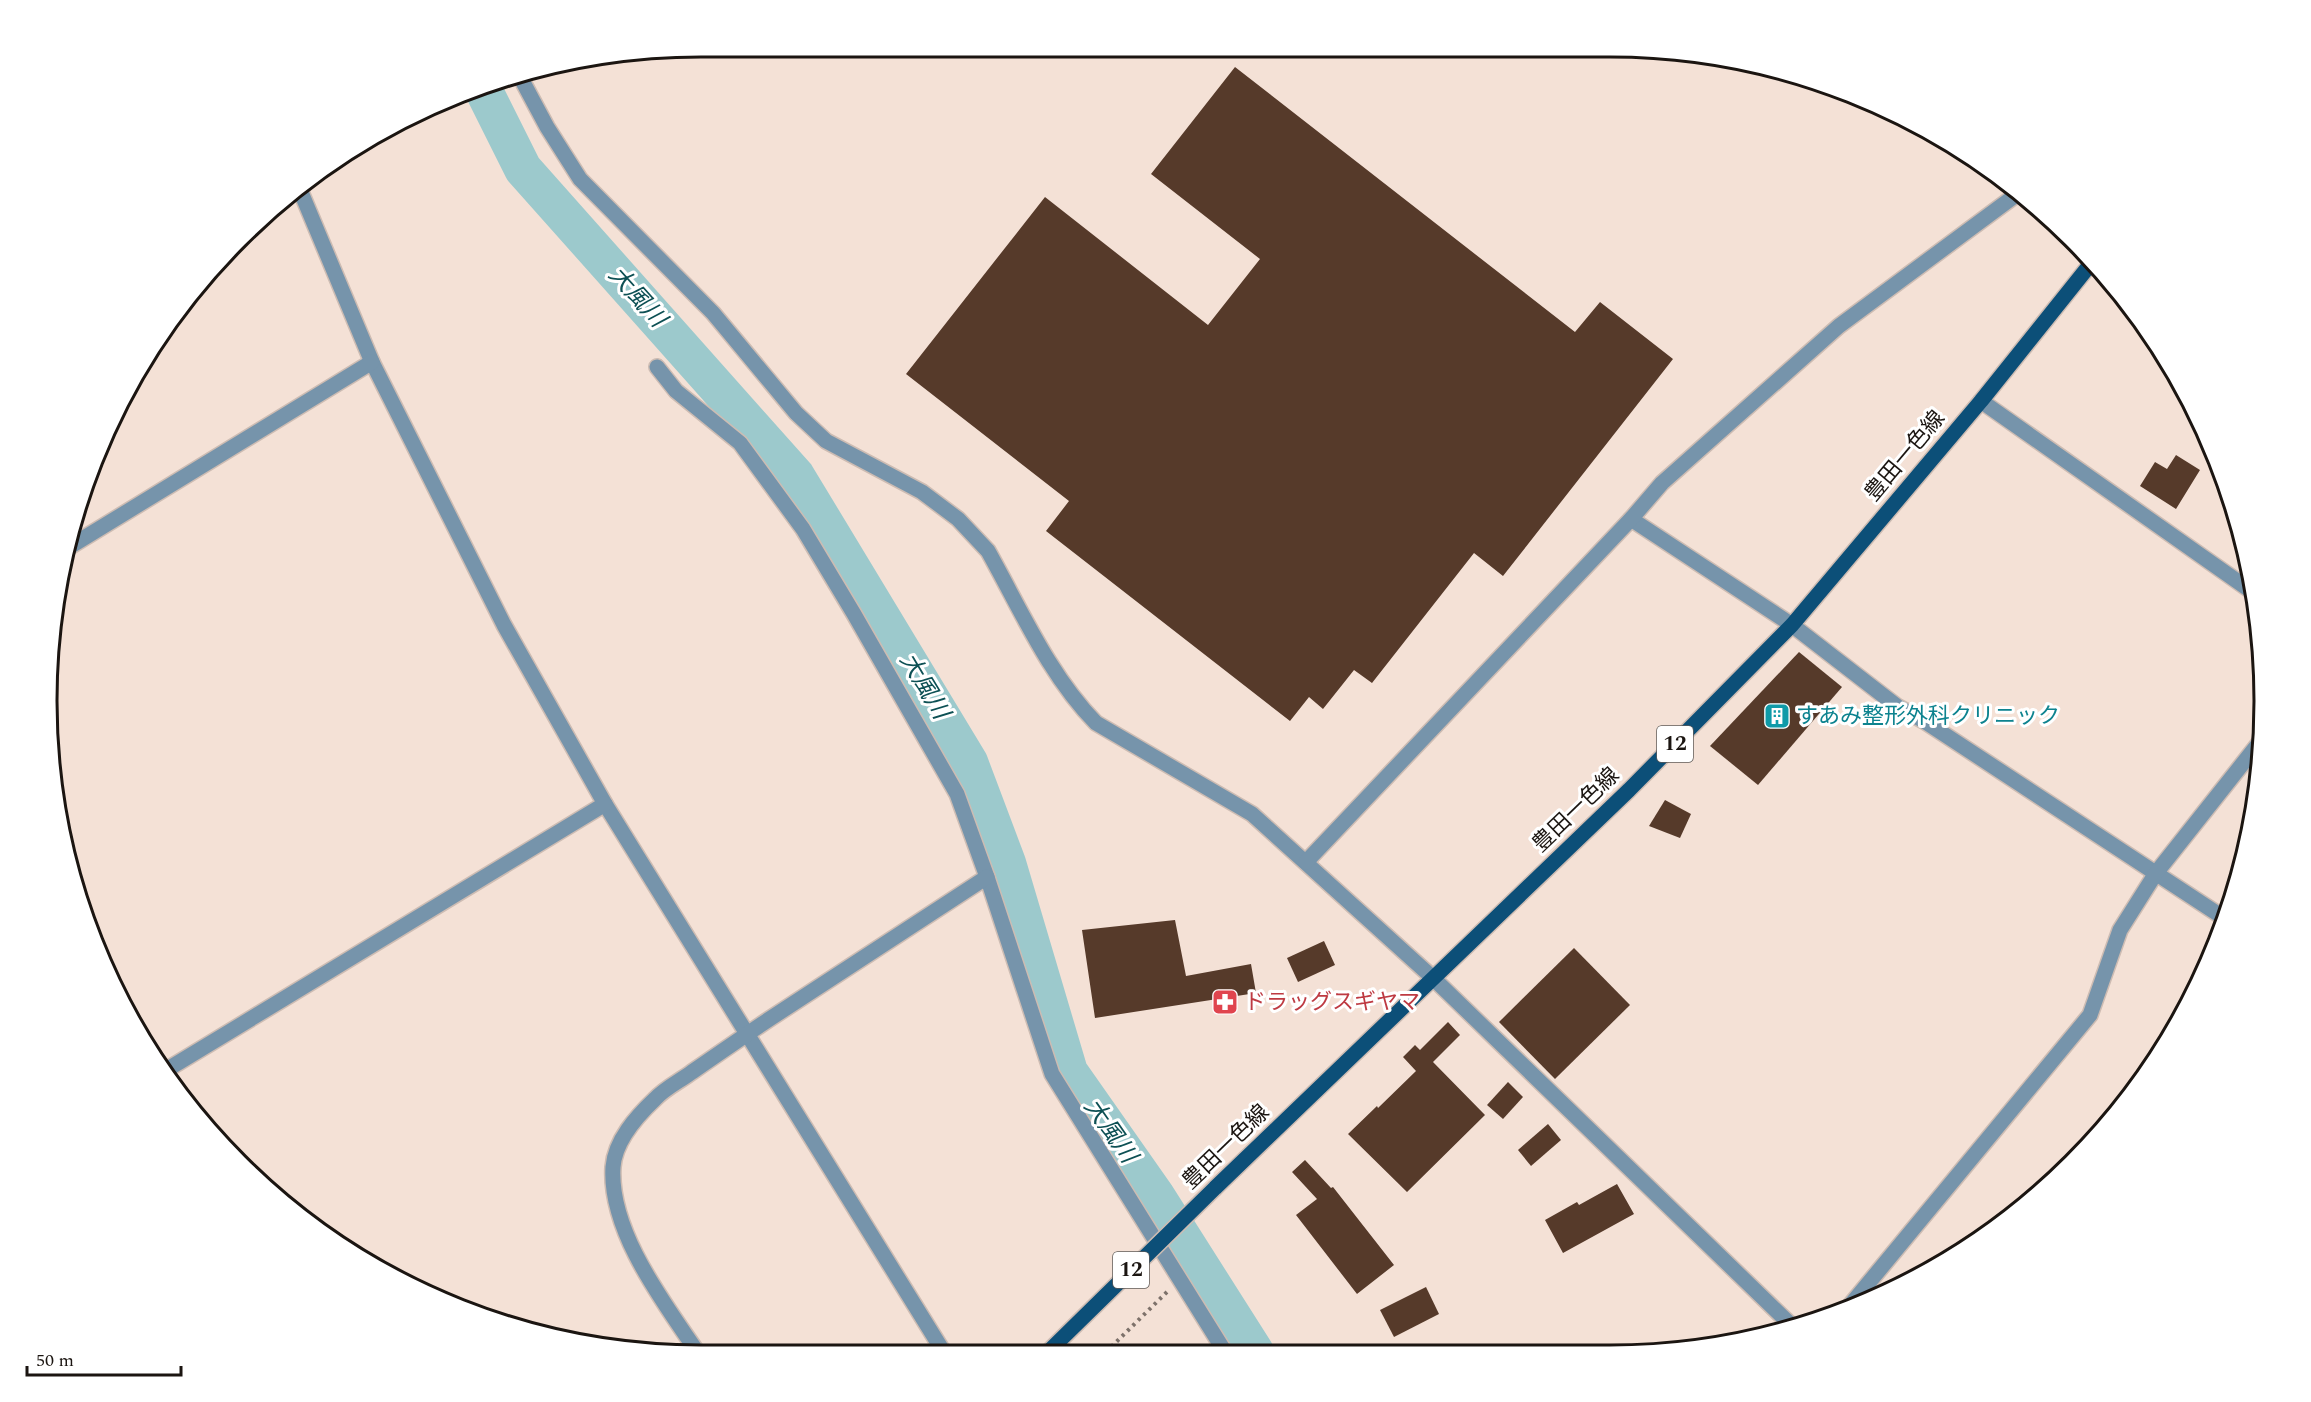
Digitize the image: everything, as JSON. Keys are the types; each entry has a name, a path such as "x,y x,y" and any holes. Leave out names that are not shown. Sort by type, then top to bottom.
{"main road":[{"name":"豊田一色線","path":"1055,1345 1629,790 1792,625 1981,401 2087,269"}],"street":[{"path":"523,82 547,127 580,179 712,313 796,413 826,441 922,492 974,534 988,551 1057,675 1076,702 1096,723 1252,814 1433,978 1786,1320"},
{"path":"302,195 372,362 504,625 605,804 939,1345"},
{"path":"1306,862 1631,519 1662,483 1839,326 2011,198"},
{"path":"77,542 372,362"},
{"path":"657,367 676,391 740,443 803,529 854,614 957,794 1052,1074 1221,1345"},
{"path":"1981,401 2243,585"},
{"path":"1631,519 1792,625 1898,707 1924,721 2218,914"},
{"path":"1859,1295 2090,1015 2121,930 2156,873 2252,752"},
{"path":"172,1067 605,804"},
{"path":"688,1345 651,1282 629,1238 619,1210 613,1165 624,1136 657,1097 748,1033 987,877"}],"path":[{"path":"1113,1345 1179,1280"}],"building":[{"path":"1235,67 1575,332 1600,302 1673,359 1503,576 1474,553 1372,683 1354,670 1323,709 1309,697 1290,721 1046,531 1069,501 906,374 1045,197 1208,325 1260,259 1151,174"},
{"path":"2176,455 2200,470 2176,509 2140,486 2155,462 2167,469"},
{"name":"すあみ整形外科クリニック","path":"1799,652 1842,687 1758,785 1710,746"},
{"path":"1665,800 1691,814 1680,838 1649,826"},
{"path":"1175,920 1186,976 1251,964 1256,993 1095,1018 1082,930"},
{"path":"1324,941 1335,965 1298,982 1287,958"},
{"path":"1574,948 1630,1005 1555,1079 1499,1022"},
{"path":"1448,1022 1460,1035 1433,1062 1485,1115 1407,1192 1348,1134 1416,1071 1403,1057 1415,1045 1420,1050"},
{"path":"1508,1082 1523,1097 1503,1119 1487,1105"},
{"path":"1548,1124 1561,1140 1531,1166 1518,1150"},
{"path":"1305,1160 1331,1188 1333,1187 1394,1265 1357,1294 1296,1215 1317,1199 1292,1172"},
{"path":"1617,1184 1634,1214 1563,1253 1545,1220"},
{"path":"1426,1287 1439,1314 1394,1337 1380,1310"}],"waterway":[{"name":"大風川","path":"486,94 523,169 796,476 969,762 1007,863 1069,1072 1156,1196 1251,1345"}],"place":[{"name":"すあみ整形外科クリニック","path":"1777,716"},
{"name":"ドラッグスギヤマ","path":"1225,1002"}]}
